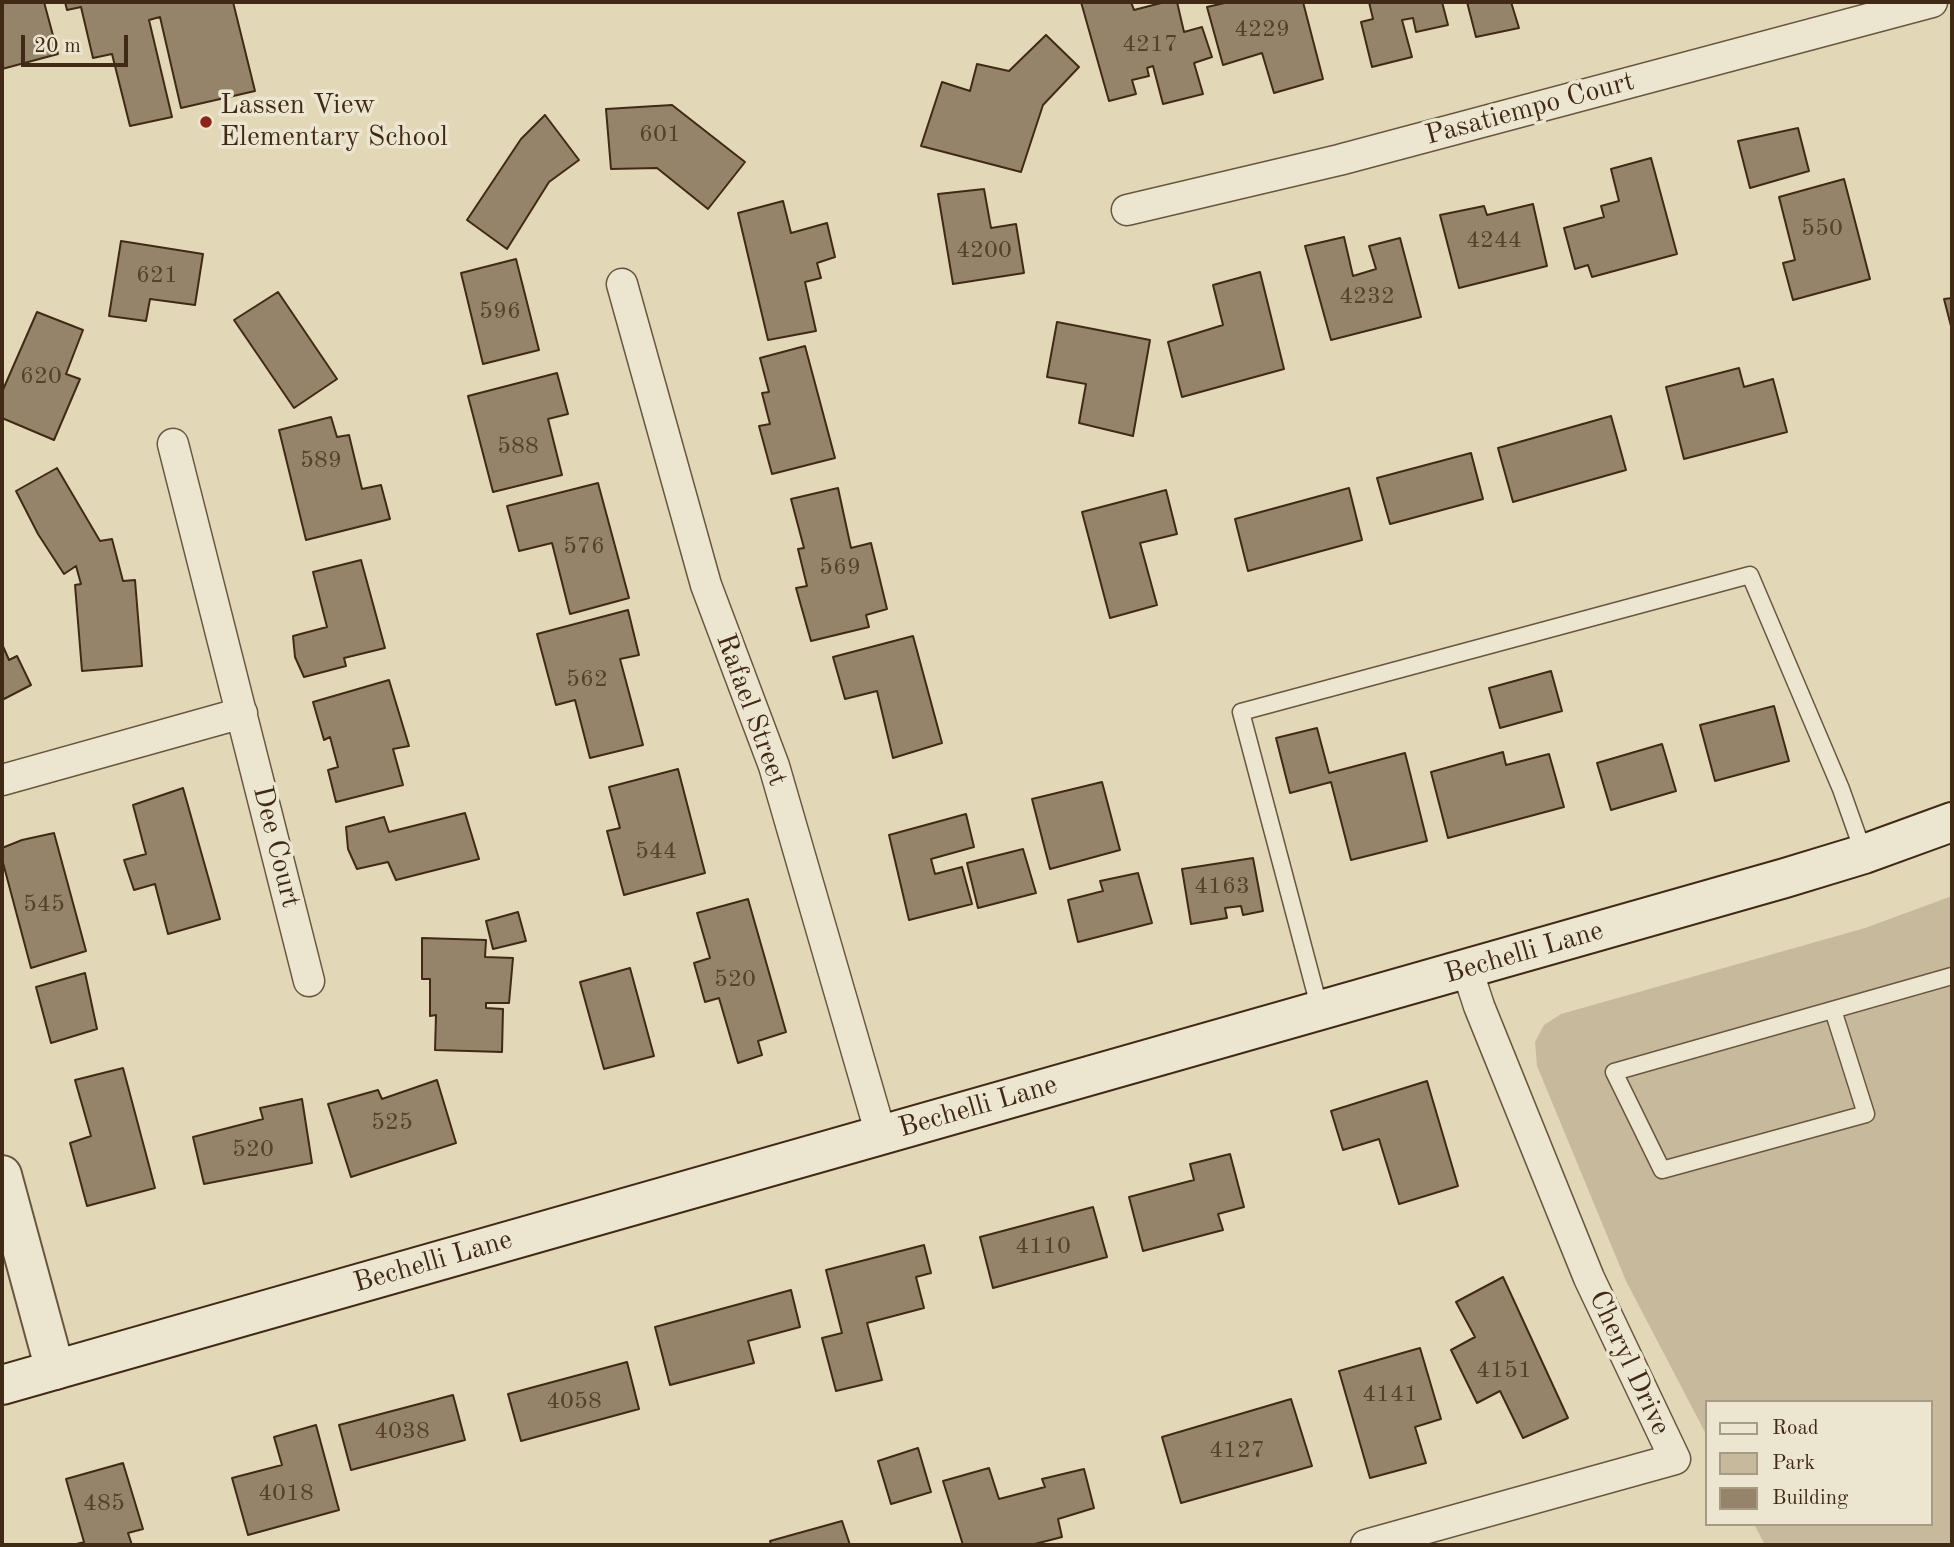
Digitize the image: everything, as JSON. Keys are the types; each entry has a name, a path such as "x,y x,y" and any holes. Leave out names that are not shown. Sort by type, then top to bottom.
{"main road":[{"name":"Bechelli Lane","path":"2,1385 1467,969 1864,854 1952,822"},
{"path":"2,1174 55,1370"}],"street":[{"name":"Pasatiempo Court","path":"1127,210 1339,160 1932,2"},
{"name":"Rafael Street","path":"622,284 706,585 774,766 881,1135"},
{"name":"Dee Court","path":"173,444 309,981"},
{"path":"2,780 242,713"},
{"name":"Cheryl Drive","path":"1366,1545 1675,1459 1589,1278 1479,1006 1467,969"}],"lane":[{"path":"1320,1010 1241,712 1750,575 1841,789 1864,854"},
{"path":"1833,1010 1866,1114 1662,1170 1614,1072 1952,976"}],"green space":[{"path":"1952,896 1952,1545 1765,1545 1755,1526 1933,1526 1933,1400 1706,1400 1706,1434 1626,1281 1537,1066 1535,1042 1544,1025 1561,1014 1865,928"}],"building":[{"path":"2,2 44,2 58,54 2,69"},
{"path":"65,2 233,2 255,91 181,108 160,17 149,20 172,117 130,126 112,54 93,58 81,7 67,10"},
{"path":"1081,2 1131,2 1134,10 1165,2 1177,2 1184,32 1202,27 1212,57 1194,63 1203,94 1163,104 1153,66 1147,68 1149,76 1132,80 1136,94 1109,101"},
{"path":"1229,2 1303,2 1323,79 1274,93 1262,53 1223,65 1207,7"},
{"path":"1369,2 1442,2 1448,25 1416,32 1413,18 1402,20 1412,57 1372,67 1361,22 1373,19"},
{"path":"1467,2 1511,2 1519,28 1476,37"},
{"path":"1046,35 1079,67 1043,105 1021,172 921,146 942,82 970,91 977,64 1009,71"},
{"path":"672,105 745,162 708,209 657,168 611,169 606,109"},
{"path":"545,115 579,160 549,182 507,249 467,220 521,139"},
{"path":"1798,128 1809,171 1750,188 1738,141"},
{"path":"1651,158 1677,254 1592,277 1588,265 1575,269 1564,228 1604,217 1601,206 1619,201 1611,169"},
{"path":"1844,179 1870,279 1793,300 1783,263 1795,260 1779,197"},
{"path":"984,189 991,228 1016,224 1024,273 953,284 938,194"},
{"path":"783,201 791,233 827,223 835,257 817,263 821,278 805,282 816,331 768,340 738,213"},
{"path":"1533,204 1547,266 1459,288 1440,215 1484,206 1487,215"},
{"path":"1344,237 1353,276 1376,269 1369,246 1400,238 1421,317 1331,340 1305,246"},
{"path":"121,241 203,254 195,305 150,299 146,321 109,316"},
{"path":"516,259 539,350 483,364 461,273"},
{"path":"1260,272 1284,369 1182,397 1168,342 1223,325 1213,285"},
{"path":"278,292 337,379 294,408 234,320"},
{"path":"1952,298 1952,330 1944,299"},
{"path":"37,312 83,330 66,374 80,379 54,440 2,418 2,392"},
{"path":"1057,322 1150,340 1133,436 1079,423 1086,384 1047,377"},
{"path":"805,346 835,458 772,474 759,426 770,424 762,393 769,392 760,358"},
{"path":"1739,368 1744,387 1773,379 1787,432 1684,459 1666,387"},
{"path":"557,373 568,414 548,419 562,475 493,492 468,396"},
{"path":"1611,416 1626,470 1513,502 1498,448"},
{"path":"331,417 337,437 349,435 362,489 381,485 390,519 306,540 279,430"},
{"path":"1471,453 1483,499 1390,524 1377,478"},
{"path":"57,468 100,541 112,539 123,581 135,580 142,666 82,671 75,585 81,584 76,566 64,574 38,534 16,491"},
{"path":"598,483 629,598 570,614 552,543 519,551 507,506"},
{"path":"838,488 851,548 871,543 887,609 866,615 869,627 811,641 796,588 807,586 798,549 804,548 791,499"},
{"path":"1349,488 1362,540 1248,571 1235,519"},
{"path":"1166,490 1177,534 1140,543 1157,605 1110,618 1082,512"},
{"path":"361,560 385,648 344,658 346,666 304,677 295,657 293,636 327,627 313,572"},
{"path":"628,610 639,655 620,659 643,745 590,758 575,700 556,705 537,634"},
{"path":"913,636 942,743 893,758 877,691 845,699 833,657"},
{"path":"2,644 9,660 17,656 31,685 2,700"},
{"path":"1551,671 1562,711 1500,728 1489,688"},
{"path":"389,680 409,746 393,749 403,785 336,802 328,770 338,767 330,737 324,740 313,702"},
{"path":"1774,706 1789,761 1715,781 1700,725"},
{"path":"1317,728 1329,773 1405,753 1427,841 1351,860 1331,782 1290,793 1276,738"},
{"path":"1662,744 1676,791 1611,810 1597,763"},
{"path":"1503,752 1506,765 1549,754 1564,807 1448,838 1431,772"},
{"path":"678,769 705,873 624,895 607,831 620,828 609,787"},
{"path":"1102,782 1120,850 1050,869 1032,799"},
{"path":"183,788 220,919 168,934 155,884 134,890 124,860 146,854 133,805"},
{"path":"465,813 479,859 396,880 388,862 357,869 348,849 346,827 384,817 389,832"},
{"path":"966,814 974,847 931,859 935,874 962,867 972,904 909,920 889,835"},
{"path":"54,833 86,951 31,968 2,859 2,848 22,840"},
{"path":"1023,849 1036,893 978,908 967,863"},
{"path":"1253,858 1263,911 1243,915 1241,906 1225,908 1227,918 1191,924 1182,869"},
{"path":"1138,873 1152,923 1078,942 1068,900 1103,891 1100,881"},
{"path":"748,899 786,1032 758,1041 762,1055 738,1063 719,998 705,1002 694,963 710,958 697,913"},
{"path":"518,912 526,941 493,949 486,921"},
{"path":"422,938 486,940 485,957 513,958 509,1003 486,1003 486,1008 503,1009 502,1052 435,1050 436,1015 430,1016 430,979 422,979"},
{"path":"630,968 654,1056 604,1069 580,982"},
{"path":"85,973 97,1029 51,1043 36,987"},
{"path":"123,1068 155,1188 87,1206 70,1143 91,1136 75,1080"},
{"path":"437,1080 456,1143 351,1177 328,1104 378,1090 382,1099"},
{"path":"1427,1081 1458,1186 1399,1204 1379,1139 1343,1150 1331,1111"},
{"path":"302,1099 312,1163 204,1184 193,1137 263,1119 260,1108"},
{"path":"1230,1154 1244,1207 1218,1214 1223,1230 1143,1251 1129,1197 1194,1180 1190,1164"},
{"path":"1093,1207 1107,1257 993,1288 980,1237"},
{"path":"924,1245 931,1273 916,1277 924,1308 867,1323 882,1380 836,1391 822,1338 842,1333 826,1270"},
{"path":"1503,1277 1568,1418 1523,1438 1500,1391 1477,1403 1451,1350 1475,1337 1456,1302"},
{"path":"791,1290 800,1327 748,1341 754,1363 670,1385 655,1327"},
{"path":"1420,1348 1441,1419 1415,1427 1426,1463 1370,1478 1339,1371"},
{"path":"627,1362 639,1409 521,1441 508,1394"},
{"path":"453,1395 465,1440 351,1470 339,1425"},
{"path":"1291,1399 1312,1466 1181,1503 1162,1437"},
{"path":"316,1425 339,1510 248,1535 232,1478 282,1465 274,1437"},
{"path":"918,1448 931,1492 891,1504 878,1461"},
{"path":"123,1463 143,1529 128,1533 132,1545 73,1545 84,1542 66,1479"},
{"path":"989,1468 999,1499 1045,1487 1042,1479 1084,1469 1094,1508 1058,1519 1062,1537 1031,1545 963,1545 943,1481"},
{"path":"842,1521 850,1545 771,1545 770,1541"}],"place":[{"name":"Lassen View Elementary School","path":"206,122"}]}
